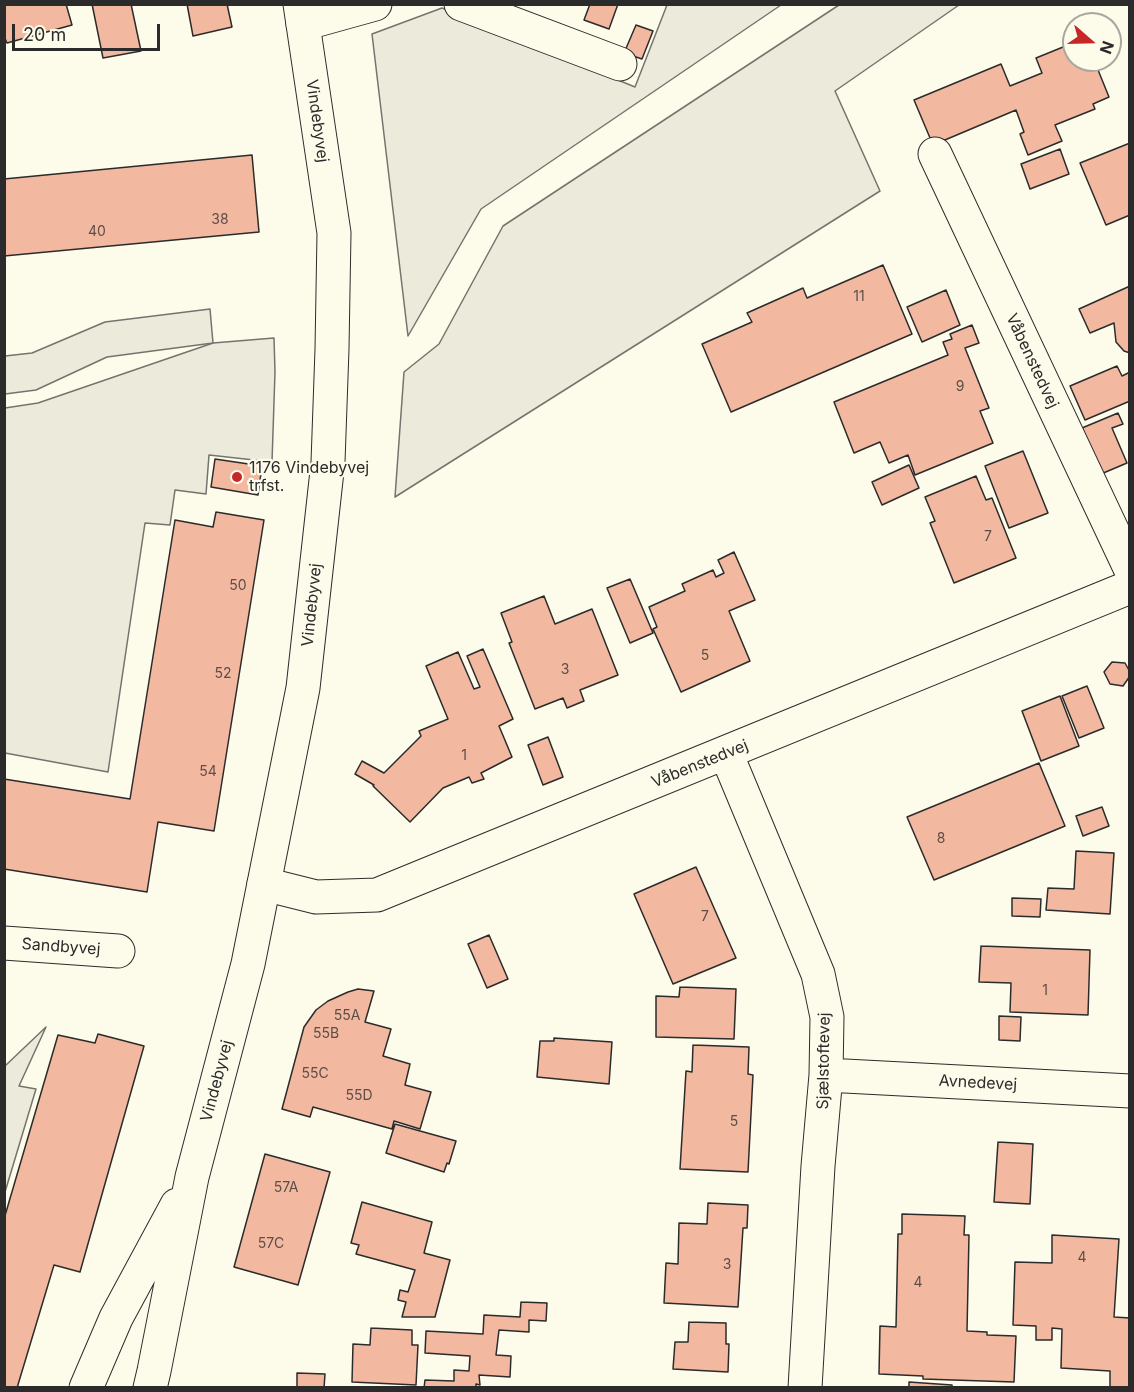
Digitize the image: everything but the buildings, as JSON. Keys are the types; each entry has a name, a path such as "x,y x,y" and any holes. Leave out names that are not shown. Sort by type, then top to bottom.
{"street":[{"name":"Vindebyvej","path":"150,1388 192,1177 248,964 303,688 328,462 334,233 302,14 375,4"},
{"path":"461,4 620,64"},
{"name":"Våbenstedvej","path":"934,154 1130,568"},
{"name":"Våbenstedvej","path":"264,884 316,897 377,895 1130,587"},
{"name":"Sjælstoftevej","path":"726,753 818,974 827,1017 826,1075 818,1166 805,1388"},
{"name":"Sandbyvej","path":"4,943 118,951"},
{"name":"Avnedevej","path":"826,1075 1130,1091"},
{"name":"Vindebyvej","path":"86,1388 116,1318 192,1177"}],"shaded area":[{"path":"667,5 781,5 481,209 408,336 372,34 442,8 635,87"},
{"path":"839,5 959,5 835,91 880,191 395,497 404,372 439,344 503,226"},
{"path":"210,309 213,343 107,357 36,390 5,394 5,356 32,353 105,322"},
{"path":"274,338 272,462 209,455 206,494 175,490 170,525 145,523 108,772 5,753 5,408 38,403 213,343"},
{"path":"46,1027 19,1086 36,1089 5,1192 5,1066"}],"place":[{"name":"1176 Vindebyvej trfst.","path":"237,477"}]}
